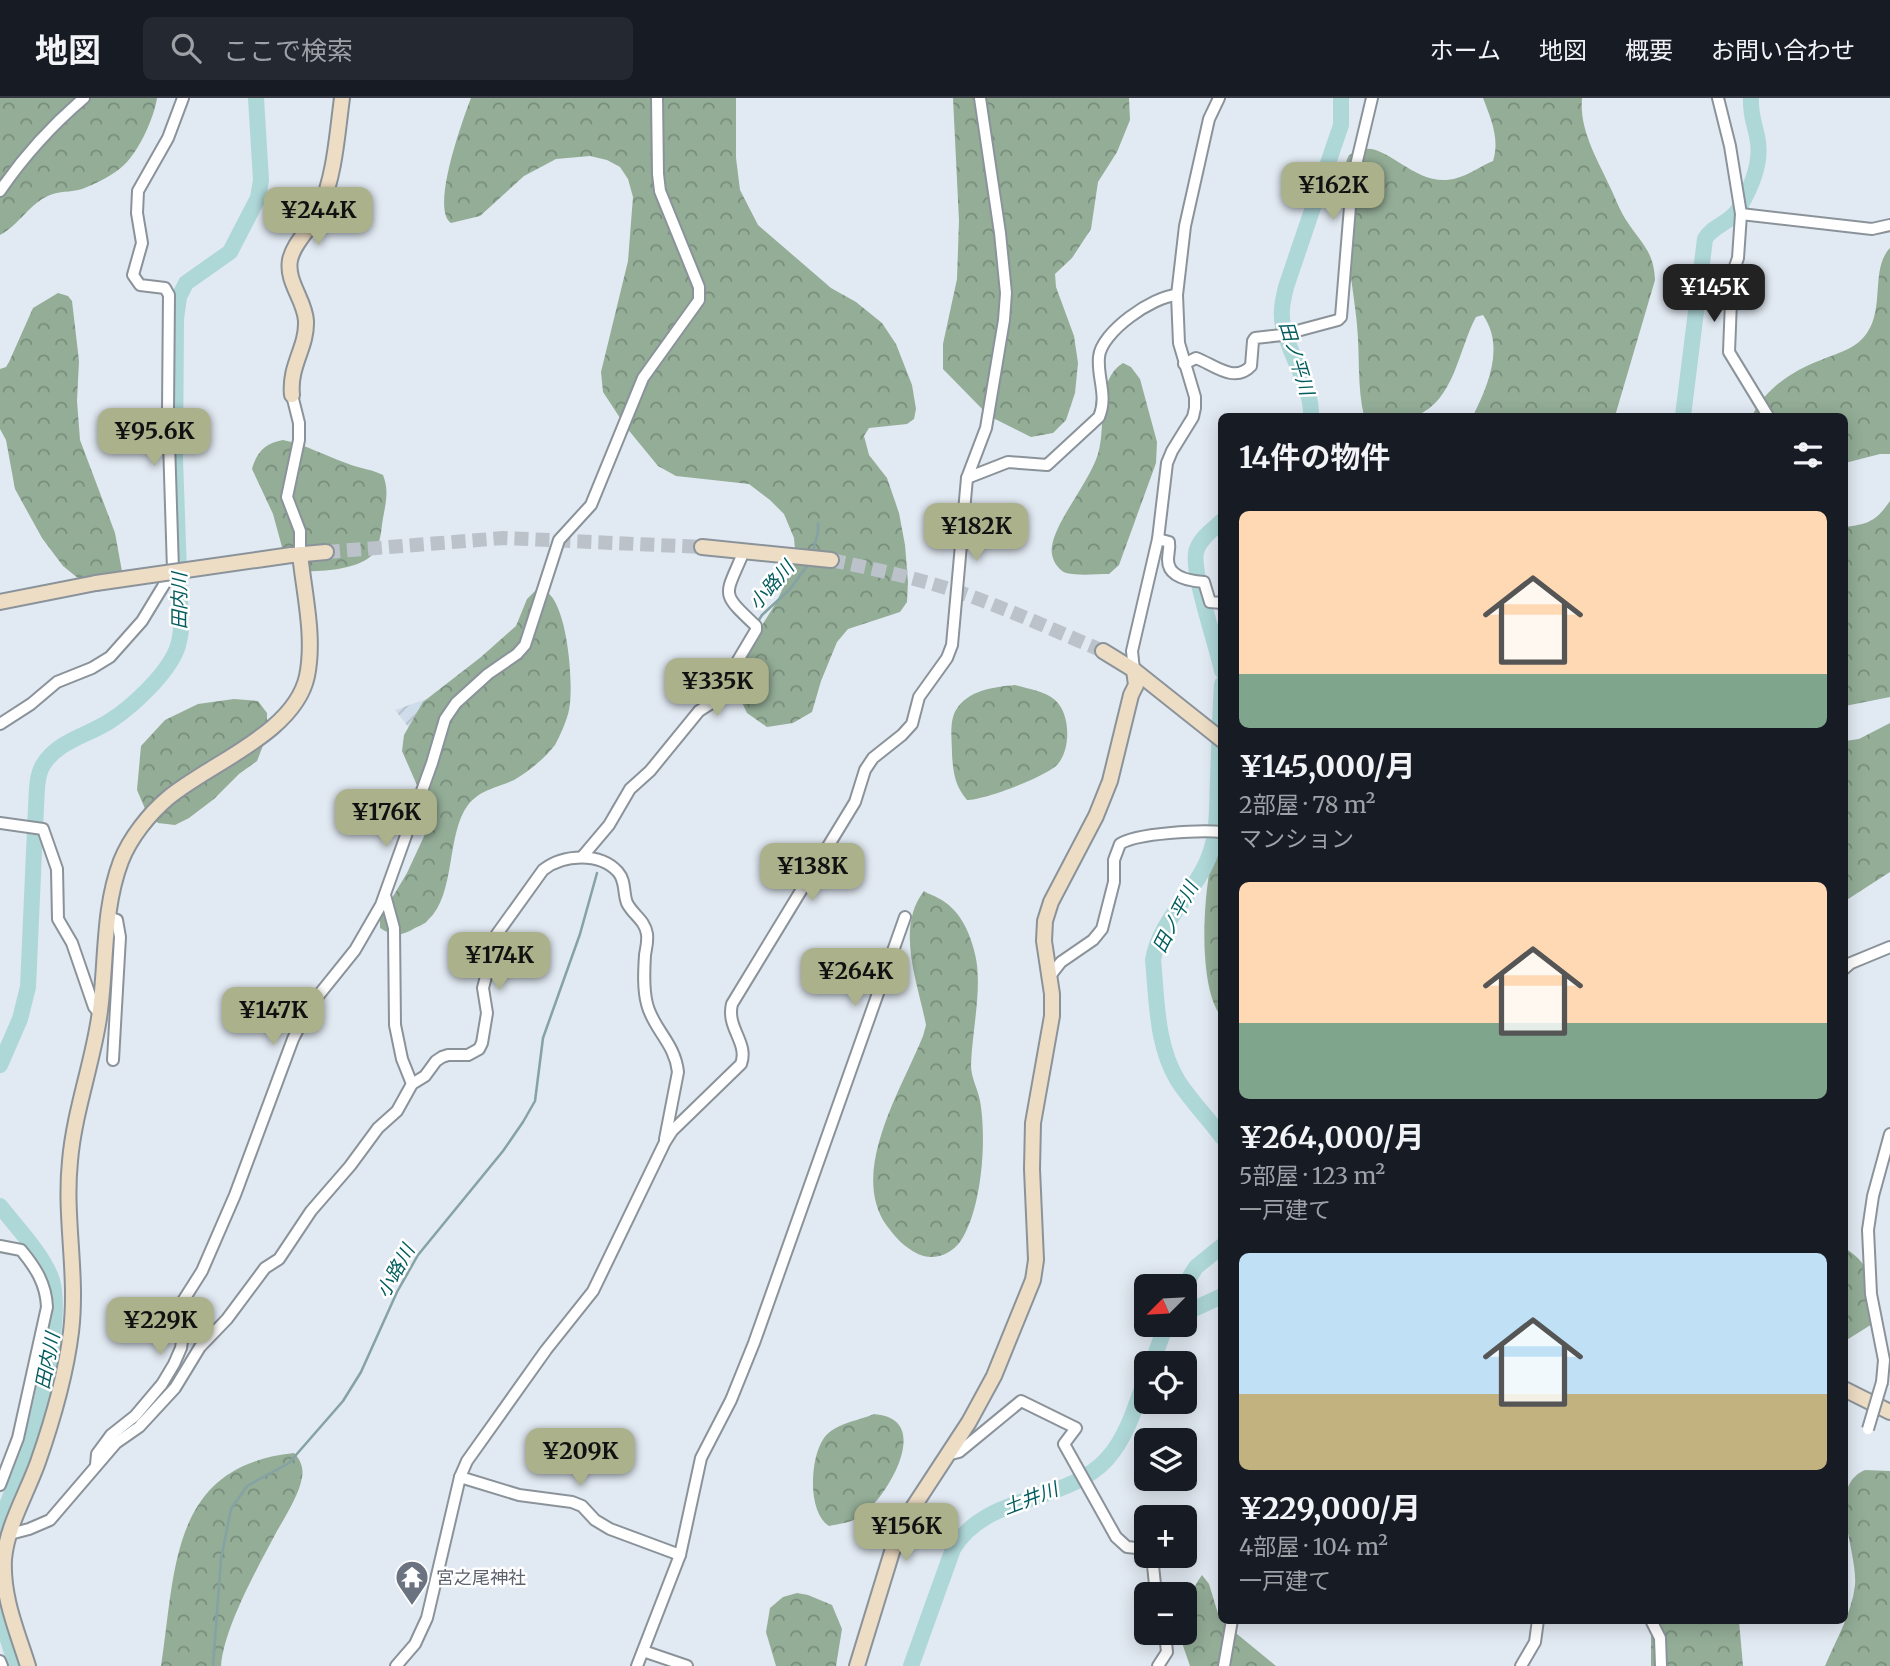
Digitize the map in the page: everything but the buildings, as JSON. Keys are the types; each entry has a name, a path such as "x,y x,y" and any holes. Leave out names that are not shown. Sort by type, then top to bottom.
{"street":[{"path":"0,191 19,163 47,131 84,98"},
{"path":"0,724 31,704 57,682 92,668 110,657 142,621 173,570 168,410 169,295 165,288 140,285 133,275 142,243 137,213 138,191 168,138 183,98"},
{"path":"28,1666 7,1598 4,1541 39,1461 71,1335 74,1297 69,1200 70,1161 100,1014 113,884 123,857 145,822 167,799 288,714 307,678 309,659 296,555 300,531 287,497 299,440 299,423 291,381 306,324 305,310 289,268 291,257 313,225 325,198 331,178 342,98"},
{"path":"96,1465 97,1454 104,1444 142,1408 174,1364 183,1335 183,1301 202,1271 235,1195 293,1039 310,1006 355,950 371,925 385,895 445,719 457,703 488,674 517,654 525,645 558,540 591,505 643,378 701,295 660,191 657,98"},
{"path":"396,1666 415,1644 427,1618 460,1477 467,1461 546,1350 593,1291 672,1131 741,1064 742,1048 730,1022 732,1004 855,802 865,770 873,758 902,735 912,723 919,697 947,658 952,645 967,478 986,428 1006,293 980,98"},
{"path":"857,1666 899,1529 969,1422 994,1376 1033,1280 1036,1260 1032,1123 1052,1016 1050,976 1044,941 1045,921 1051,902 1096,816 1110,781 1131,695 1136,685 1132,651 1158,540 1167,463 1193,417 1195,408 1193,388 1184,363 1177,322 1177,295 1185,226 1209,119 1219,98"},
{"path":"1184,363 1196,358 1225,372 1244,372 1251,366 1255,338 1286,334 1338,320 1342,312 1352,182 1372,98"},
{"path":"1718,98 1740,209 1738,258 1732,275 1729,352 1766,413"},
{"path":"1740,209 1872,229 1890,225"},
{"path":"967,478 1008,462 1039,466 1052,462 1099,417 1104,395 1099,356 1110,333 1158,299 1177,295"},
{"path":"1158,540 1169,542 1170,569 1182,578 1199,582 1210,602 1218,603"},
{"path":"702,547 831,560"},
{"path":"582,857 609,825 630,789 650,771 699,711 724,695 731,672 756,630 756,626 728,597 729,587 744,551"},
{"path":"0,602 96,583 326,552"},
{"path":"1103,651 1134,670 1218,737"},
{"path":"0,823 42,829 57,869 58,919 72,943 94,1007 100,1014"},
{"path":"1050,976 1061,962 1093,940 1102,929 1114,881 1114,860 1120,844 1134,838 1216,832"},
{"path":"4,1541 50,1520 96,1465 116,1444 139,1427 174,1388 200,1348 227,1320 265,1268 279,1259 310,1211 350,1166 378,1128 397,1111 412,1083 425,1076 442,1057 468,1055 479,1049 487,1013 483,988 497,934 543,870 552,864 582,857 607,864 619,873 624,883 626,901 643,921 648,944 644,984 646,1002 677,1062 678,1072 665,1142"},
{"path":"385,895 394,928 395,1025 402,1059 412,1083"},
{"path":"108,917 117,920 120,925 113,1060"},
{"path":"637,1666 680,1555 701,1458 731,1400 754,1343 905,918"},
{"path":"1848,966 1890,947"},
{"path":"1868,1429 1882,1382 1884,1360 1871,1294 1868,1230 1873,1196 1890,1133"},
{"path":"0,1246 21,1250 30,1260 44,1285 47,1307 18,1438 0,1485"},
{"path":"1848,1391 1890,1412"},
{"path":"947,1455 959,1452 1021,1401 1076,1428 1065,1444 1120,1543 1134,1548"},
{"path":"460,1477 519,1495 572,1502 582,1506 596,1521 610,1529 680,1555"},
{"path":"1224,1666 1231,1624"},
{"path":"1521,1666 1535,1642 1537,1624"},
{"path":"1653,1624 1660,1638 1661,1666"},
{"path":"1158,1666 1167,1652 1166,1645"},
{"path":"643,1651 687,1666"}],"shaded area":[{"path":"432,697 413,733 395,710"}],"green space":[{"path":"0,98 157,98 145,134 130,159 120,168 83,189 55,193 43,199 0,235"},
{"path":"471,98 736,98 736,158 740,190 758,225 831,288 856,302 882,323 896,344 912,385 916,409 914,419 907,424 869,428 864,436 869,455 887,478 899,513 905,545 907,602 900,612 848,629 837,642 812,712 793,723 767,727 747,713 734,686 735,668 776,603 796,560 794,538 784,514 749,484 676,476 658,466 626,427 603,392 601,372 628,261 633,197 628,179 620,167 607,160 590,156 556,159 524,176 480,216 451,223 444,201 446,183"},
{"path":"953,98 1129,98 1130,120 1117,152 1098,182 1091,229 1072,258 1055,274 1056,287 1074,336 1078,363 1075,393 1066,420 1053,433 1031,437 989,416 943,369 943,344 957,279 959,221"},
{"path":"1483,98 1582,98 1583,122 1590,145 1623,215 1650,255 1655,280 1616,413 1474,413 1492,366 1493,340 1483,315 1476,317 1454,373 1429,409 1422,413 1363,413 1344,212 1343,188 1349,155 1364,149 1374,150 1430,178 1457,178 1493,161 1496,145"},
{"path":"1890,248 1890,454 1848,462 1848,413 1754,413 1772,389 1790,375 1849,349 1863,338 1874,316 1880,268"},
{"path":"58,293 68,296 72,301 79,361 77,401 80,440 115,533 123,577 89,587 63,566 42,538 15,489 6,440 0,429 0,369 6,367 9,362 33,308"},
{"path":"1123,363 1131,367 1140,379 1157,442 1156,463 1119,565 1109,574 1066,573 1059,569 1053,558 1055,536 1094,465 1101,442 1105,392 1114,371"},
{"path":"283,440 383,475 386,496 380,537 376,550 367,559 338,569 300,571 282,547 273,514 252,469 263,449"},
{"path":"1890,501 1890,697 1848,705 1848,526 1871,520"},
{"path":"537,589 547,592 554,600 565,630 568,648 570,699 561,733 551,750 530,769 514,780 484,792 468,805 456,832 447,880 437,909 425,923 410,931 402,934 389,933 380,928 380,918 407,873 426,832 427,808 402,751 404,735 423,702 516,626 527,599"},
{"path":"1015,685 1046,694 1060,706 1067,732 1062,758 1050,770 1028,781 1000,792 967,800 957,784 953,767 951,731 956,710 974,694"},
{"path":"234,699 258,701 267,713 267,735 257,761 189,818 175,825 158,823 146,811 137,790 141,746 165,720 198,704"},
{"path":"1890,723 1890,872 1848,899 1848,741 1859,739"},
{"path":"1218,838 1218,1010 1208,979 1204,924"},
{"path":"924,891 945,902 958,914 967,929 975,954 978,994 971,1065 980,1101 983,1135 978,1193 967,1228 960,1242 951,1250 941,1256 929,1257 909,1248 887,1226 876,1205 873,1181 883,1131 926,1025 914,974 910,939 915,906"},
{"path":"1848,1250 1861,1262 1872,1279 1877,1321 1848,1339"},
{"path":"874,1414 893,1419 902,1431 904,1444 901,1458 886,1489 876,1502 853,1520 829,1526 822,1519 814,1497 814,1471 819,1447 834,1429"},
{"path":"294,1453 302,1470 298,1490 243,1597 228,1634 221,1666 161,1666 177,1560 186,1529 201,1501 223,1478 253,1462"},
{"path":"1865,1470 1890,1471 1890,1666 1825,1666 1843,1624 1848,1624 1855,1585 1848,1532 1848,1488 1853,1478"},
{"path":"1202,1575 1209,1584 1218,1613 1218,1624 1225,1624 1276,1666 1190,1666 1183,1645 1197,1645 1197,1583"},
{"path":"797,1593 832,1605 842,1629 836,1666 776,1666 766,1632 770,1608 783,1597"},
{"path":"1651,1624 1739,1624 1743,1666 1651,1666"}],"waterway":[{"name":"田内川","path":"0,1065 20,1019 28,987 37,791 43,765 56,750 102,726 128,708 165,670 179,644 181,630 175,459 176,319 179,297 186,283 230,252 258,198 261,180 256,98"},
{"name":"田ノ平川","path":"1311,413 1308,393 1283,326 1282,306 1341,125 1341,98"},
{"path":"1683,413 1705,239 1738,210 1757,165 1758,146 1751,98"},
{"name":"小路川","path":"813,551 818,523"},
{"name":"田ノ平川","path":"1218,525 1201,541 1196,558 1200,589 1218,656"},
{"name":"小路川","path":"757,623 790,589 807,566"},
{"name":"田ノ平川","path":"1218,790 1211,851 1198,879 1163,931 1153,960 1165,1053 1178,1081 1218,1132"},
{"name":"小路川","path":"613,807 621,795"},
{"name":"小路川","path":"213,1666 221,1559 231,1509 247,1486 289,1463 343,1401 361,1372 397,1292 418,1255 503,1151 523,1122 535,1101 543,1038 580,934 597,873"},
{"name":"田内川","path":"0,1206 34,1248 50,1275 55,1312 49,1362 33,1436 0,1527"},
{"name":"田ノ平川","path":"1192,1274 1218,1249"},
{"path":"1197,1307 1218,1298"},
{"name":"土井川","path":"1156,1351 1162,1337"},
{"name":"土井川","path":"911,1666 953,1549 968,1531 986,1517 1090,1474 1114,1450 1134,1411"},
{"name":"田内川","path":"0,1613 16,1666"}],"tunnel":[{"path":"326,552 504,538 702,547"},
{"path":"831,560 955,591 1103,651"}],"place":[{"name":"宮之尾神社","path":"412,1607"}]}
